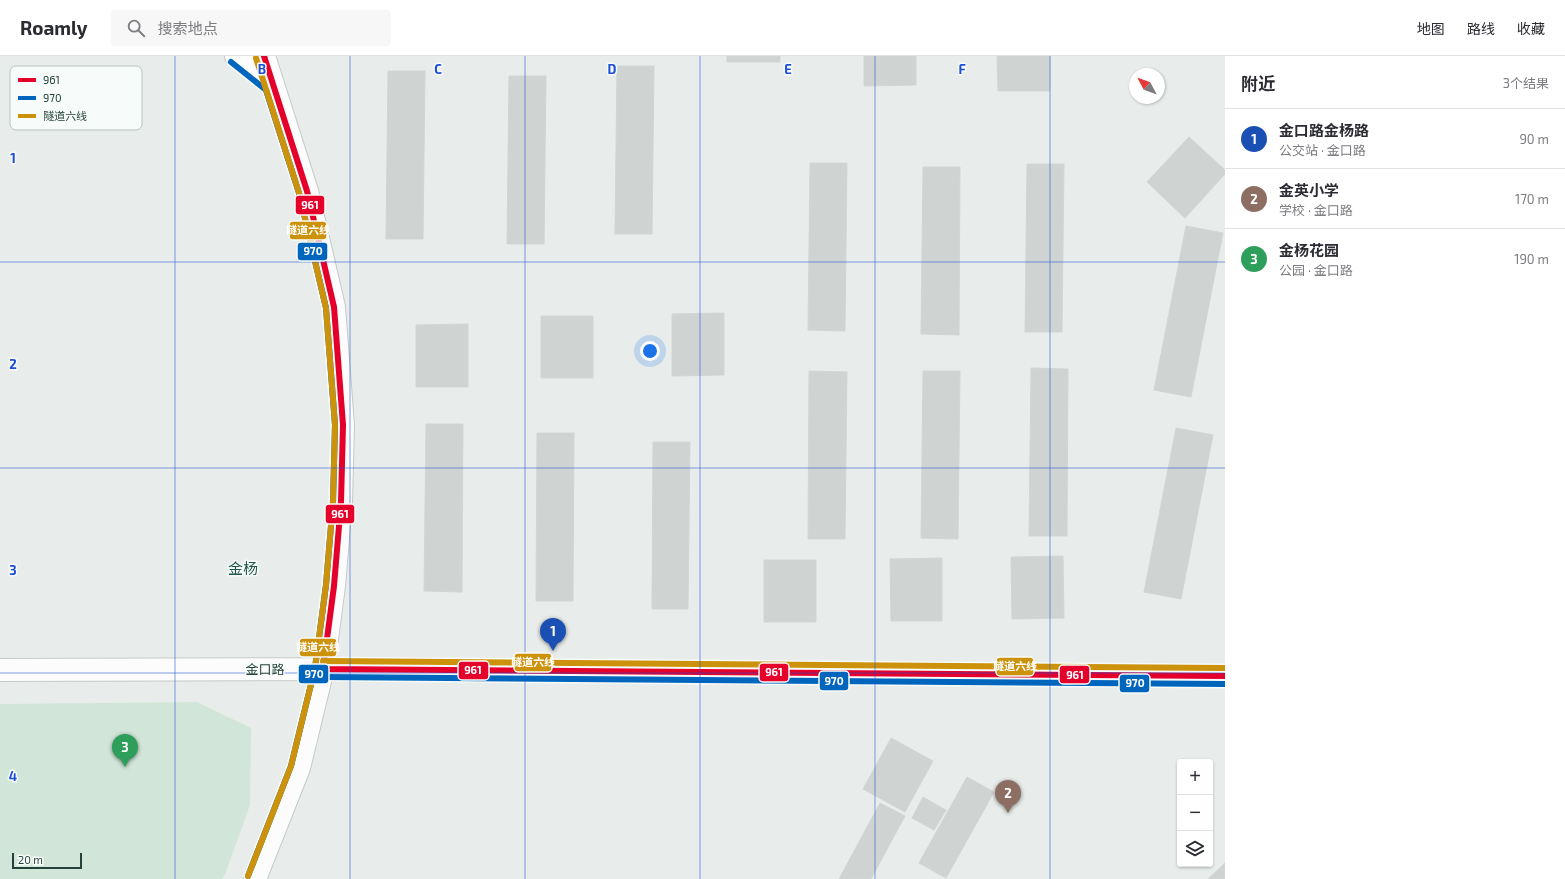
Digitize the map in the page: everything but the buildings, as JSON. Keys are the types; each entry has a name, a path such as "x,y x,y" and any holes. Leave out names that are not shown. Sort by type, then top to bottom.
{"street":[{"path":"236,56 273,85"},
{"path":"255,879 299,768 323,669 334,586 341,502 343,425 334,307 307,191 264,56"},
{"name":"金口路","path":"0,670 323,669 1225,676"}],"green space":[{"path":"197,702 251,728 250,805 226,872 222,879 0,879 0,704"}],"transit line":[{"name":"961","path":"264,56 307,191 334,307 343,425 341,502 334,586 323,669"},
{"name":"隧道六线","path":"248,876 291,766 315,668 326,585 333,502 335,425 326,308 299,193 256,58"},
{"name":"970","path":"231,62 266,90 299,193 326,308 335,425 333,502 326,585 315,668 291,766 248,876"},
{"name":"隧道六线","path":"323,661 1225,668"},
{"name":"961","path":"323,669 1225,676"},
{"name":"970","path":"323,677 1225,684"}],"place":[{"name":"金口路金杨路","path":"553,651"},
{"name":"金杨花园","path":"125,767"},
{"name":"金英小学","path":"1008,813"}],"district":[{"name":"金杨","path":"243,568"}]}
